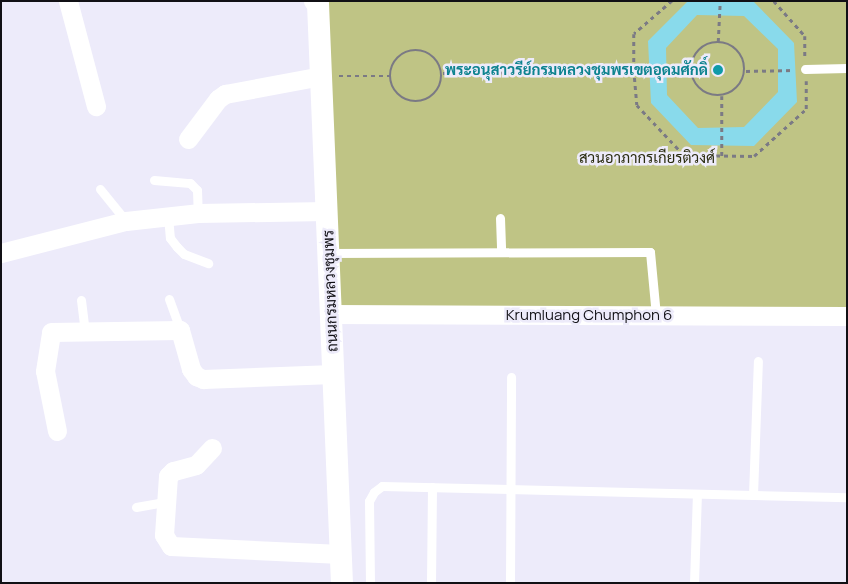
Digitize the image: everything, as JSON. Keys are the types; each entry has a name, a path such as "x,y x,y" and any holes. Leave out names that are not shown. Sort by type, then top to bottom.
{"street":[{"path":"68,1 96,106"},
{"name":"ถนนกรมหลวงชุมพร","path":"318,2 342,583"},
{"path":"188,138 218,99 225,94 321,76"},
{"path":"1,253 126,221 198,212 327,211"},
{"name":"Krumluang Chumphon 6","path":"331,314 847,316"},
{"path":"56,431 45,371 50,332 180,330 191,369 196,376 203,379 334,374"},
{"path":"212,448 196,465 173,470 168,476 164,535 171,546 341,554"}],"lane":[{"path":"805,70 847,68"},
{"path":"154,180 190,183 197,190 198,212"},
{"path":"100,189 126,221"},
{"path":"168,216 170,238 177,247 184,254 208,263"},
{"path":"500,218 501,252"},
{"path":"328,253 650,252 656,315"},
{"path":"169,299 180,330"},
{"path":"81,300 85,331"},
{"path":"753,495 758,361"},
{"path":"510,583 511,377"},
{"path":"370,583 369,501 374,492 382,486 847,497"},
{"path":"431,583 432,486"},
{"path":"694,583 697,494"},
{"path":"136,506 165,502"}],"path":[{"path":"672,1 634,34 634,70 637,104 684,155 722,156 754,156 806,109 805,36 774,1"},
{"path":"718,42 720,1"},
{"path":"718,42 735,48 741,54 746,71 739,88 722,96 706,94 698,88 691,71 696,54 702,48 718,42"},
{"path":"419,50 435,57 443,73 442,82 434,97 418,103 409,102 395,92 390,76 396,60 402,54 419,50"},
{"path":"746,71 805,70"},
{"path":"443,73 691,71"},
{"path":"321,76 390,76"},
{"path":"722,96 722,156"}],"green space":[{"name":"สวนอาภากรเกียรติวงศ์","path":"321,1 847,1 847,314 321,314"}],"water":[{"path":"688,1 753,1 794,43 797,102 754,146 691,145 651,103 648,41","holes":["697,15 744,16 778,49 778,92 744,127 698,128 667,95 666,48"]}],"place":[{"name":"พระอนุสาวรีย์กรมหลวงชุมพรเขตอุดมศักดิ์","path":"718,70"}]}
